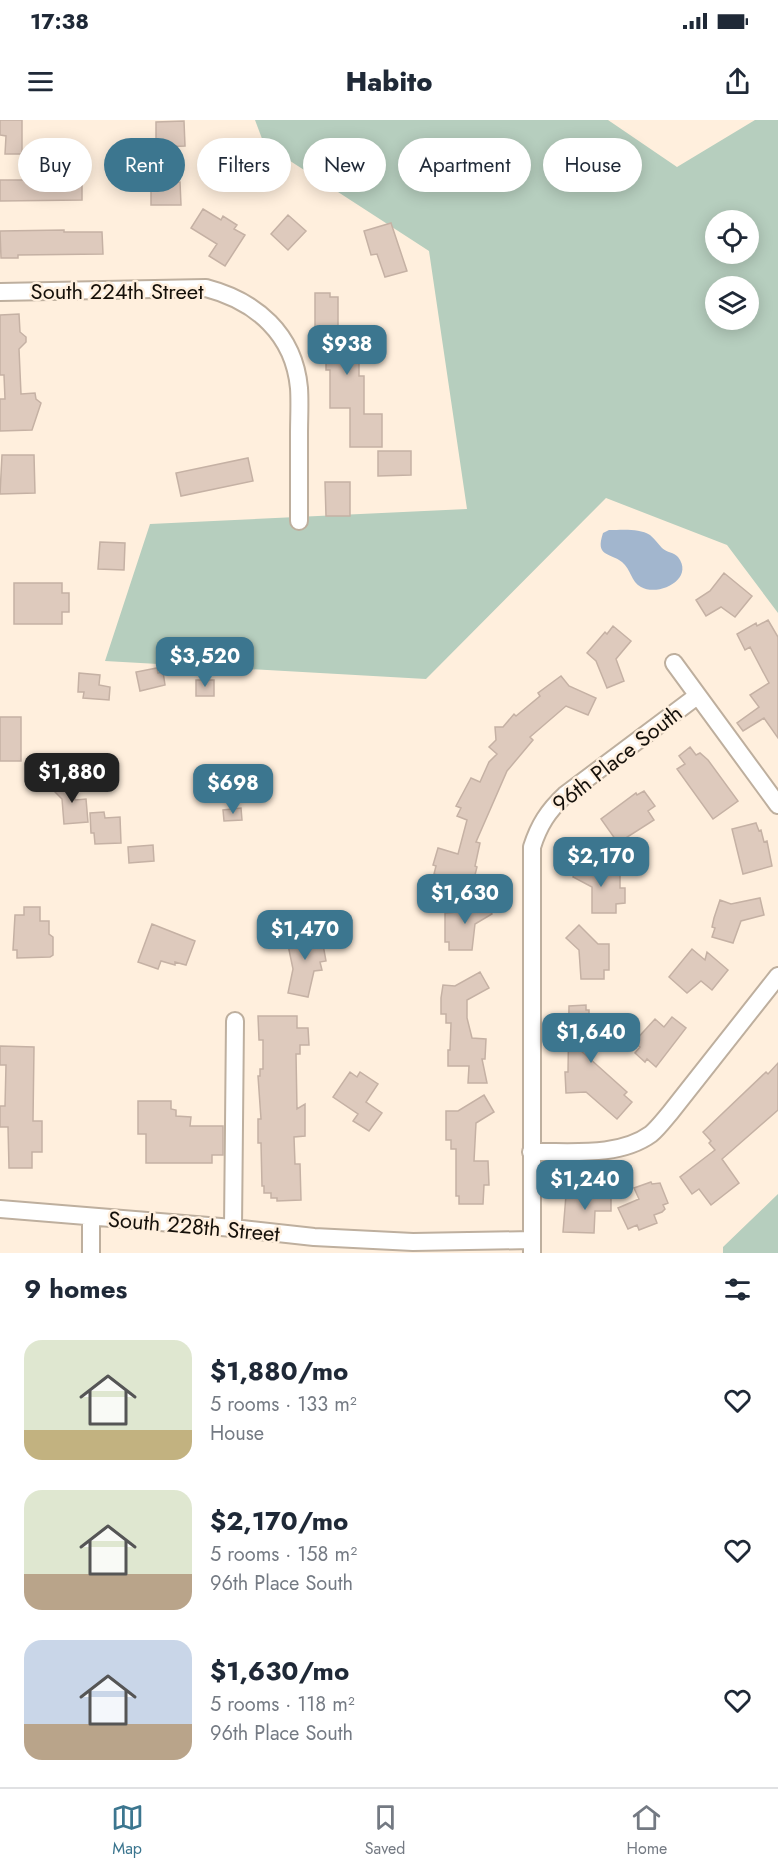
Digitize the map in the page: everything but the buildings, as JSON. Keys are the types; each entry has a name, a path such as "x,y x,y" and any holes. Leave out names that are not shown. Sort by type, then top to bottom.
{"street":[{"name":"South 224th Street","path":"0,292 206,288 225,293 263,315 280,334 290,352 298,380 299,521"},
{"path":"674,663 778,805"},
{"name":"96th Place South","path":"532,1246 532,847 538,828 548,811 565,795 697,696"},
{"path":"531,1152 609,1150 631,1144 651,1134 778,976"},
{"path":"233,1228 235,1021"},
{"name":"South 228th Street","path":"0,1209 233,1228 413,1248 532,1246"},
{"path":"91,1217 91,1253"}],"green space":[{"path":"255,120 608,120 634,138 543,138 543,192 642,192 642,143 677,167 755,120 778,120 778,613 727,545 606,498 426,679 105,661 150,524 467,509 429,251 338,192 386,192 386,138 303,138 303,169 291,162 291,138 262,138"},
{"path":"778,1194 778,1253 723,1253 723,1247"}],"water":[{"path":"609,530 636,530 650,535 664,550 678,557 682,565 679,579 657,590 638,585 622,562 602,550 603,533"}]}
